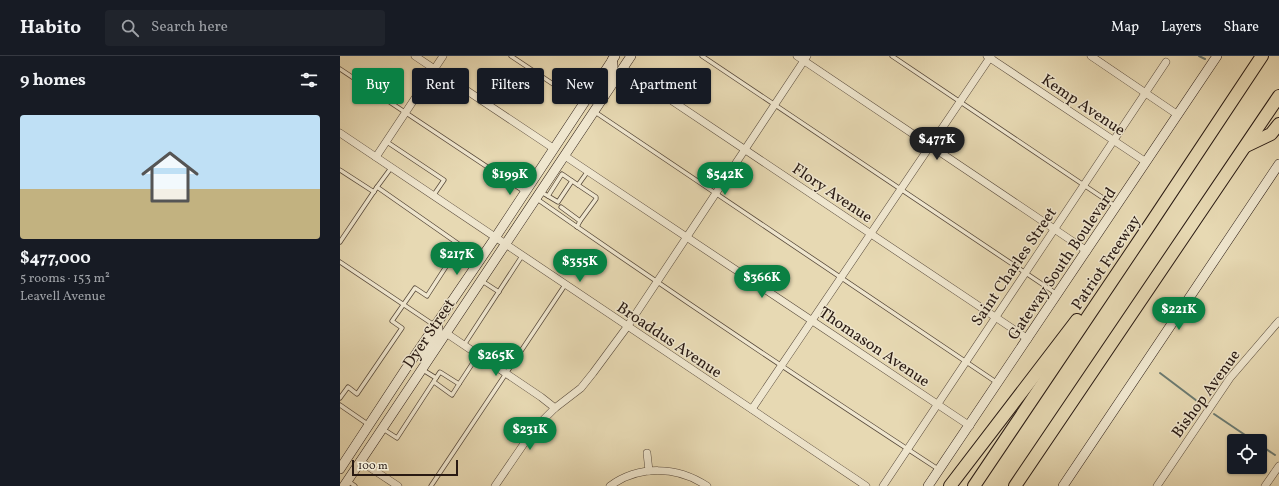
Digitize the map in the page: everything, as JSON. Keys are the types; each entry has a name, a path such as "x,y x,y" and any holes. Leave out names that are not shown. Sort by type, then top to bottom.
{"highway":[{"name":"Patriot Freeway","path":"974,486 1262,56"},
{"path":"1015,486 1279,96"},
{"path":"1246,146 1271,134 1279,124"},
{"path":"953,482 1151,223"}],"main road":[{"path":"622,56 621,62 623,68"},
{"name":"Dyer Street","path":"623,68 631,56"},
{"name":"Gateway South Boulevard","path":"928,486 970,426 1217,56"},
{"name":"Dyer Street","path":"604,68 611,57"},
{"path":"596,108 598,95 613,70 614,66 611,57"},
{"name":"Dyer Street","path":"349,484 360,461 505,244 554,178 564,156 616,78"},
{"name":"Dyer Street","path":"340,469 343,457 369,425 583,104"},
{"path":"1063,486 1279,164"},
{"path":"422,369 424,357 438,333 438,328 435,325"},
{"path":"360,461 357,457 358,451 365,442 369,432 369,425"}],"street":[{"path":"416,56 434,68"},
{"path":"436,68 444,56"},
{"path":"797,56 805,58 930,146 1087,251"},
{"path":"1091,56 1178,115"},
{"path":"752,410 989,57"},
{"name":"Kemp Avenue","path":"989,57 1146,162"},
{"path":"496,486 534,429 555,408 576,392 593,374 627,326 805,58"},
{"name":"Saint Charles Street","path":"883,486 1166,62"},
{"path":"469,92 554,148"},
{"path":"376,157 412,103"},
{"name":"Flory Avenue","path":"677,104 1028,339"},
{"name":"Broaddus Avenue","path":"340,133 866,486"},
{"name":"Thomason Avenue","path":"564,156 970,426"},
{"name":"Bishop Avenue","path":"1157,486 1230,378 1279,321"},
{"path":"446,333 555,408"},
{"path":"647,453 649,471"},
{"path":"360,461 398,486"},
{"path":"1265,486 1279,466"},
{"path":"610,486 633,474 649,471 677,472 706,486"}],"lane":[{"path":"511,56 552,83"},
{"path":"702,56 1058,294"},
{"path":"892,56 1117,206"},
{"path":"340,69 525,192"},
{"path":"596,108 715,193 998,383"},
{"path":"386,142 444,180 433,196"},
{"path":"340,242 391,167"},
{"path":"340,170 374,192"},
{"path":"578,185 588,171"},
{"path":"554,178 562,174 596,197 577,227"},
{"path":"558,202 572,181"},
{"path":"340,398 348,387 357,394 402,328 392,321 415,288 427,296 460,246 377,187"},
{"path":"541,195 558,202 560,207 580,221"},
{"path":"541,195 557,213 656,282 939,470"},
{"path":"557,213 560,207"},
{"path":"464,344 522,256"},
{"path":"340,262 435,325"},
{"path":"481,280 499,292"},
{"path":"431,486 565,285"},
{"path":"434,382 452,395 478,354"},
{"path":"422,369 436,378"},
{"path":"382,428 397,438 440,372 459,384"},
{"path":"340,405 369,425"}],"waterway":[{"path":"1199,56 1205,59"},
{"path":"1160,373 1201,404"},
{"path":"1214,414 1244,434"},
{"path":"1267,450 1275,455"}]}
